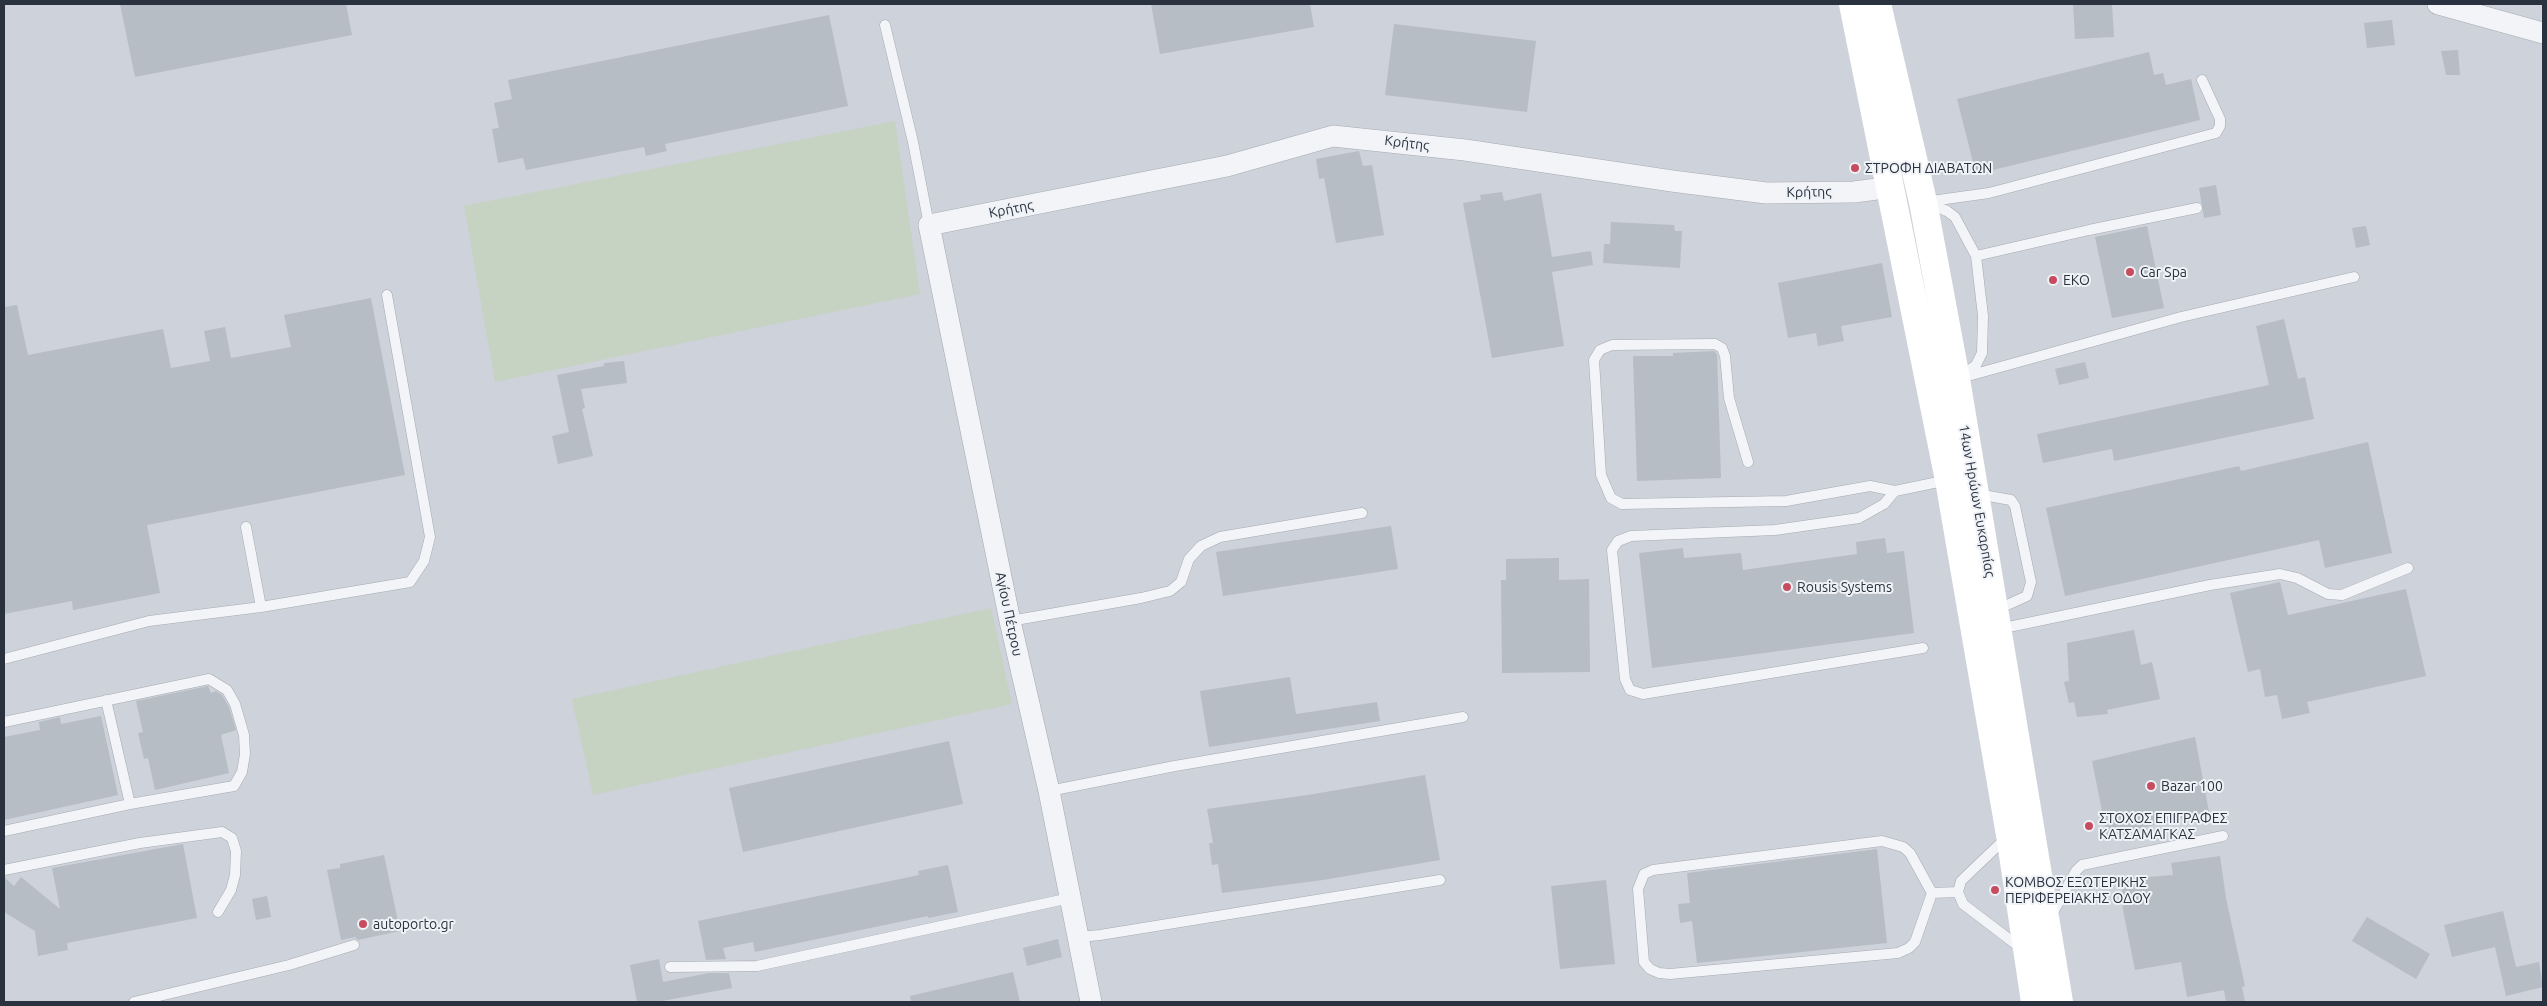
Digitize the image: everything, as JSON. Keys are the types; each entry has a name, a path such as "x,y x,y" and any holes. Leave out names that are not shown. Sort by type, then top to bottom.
{"main road":[{"name":"14ων Ηρώων Ευκαρπίας","path":"1853,4 1892,187 1949,480 2010,835 2027,953 2031,997"},
{"name":"14ων Ηρώων Ευκαρπίας","path":"1877,4 1923,202 1956,379 2060,1002"}],"street":[{"path":"2438,4 2543,33"},
{"name":"Κρήτης","path":"929,225 1227,166 1333,136 1465,150 1672,181 1766,192 1854,192 1892,187"},
{"name":"Αγίου Πέτρου","path":"929,225 1010,621 1049,791 1079,936 1090,1002"}],"lane":[{"path":"885,25 913,142 929,225"},
{"path":"1923,202 1989,193 2216,133 2220,126 2220,119 2202,80"},
{"path":"1923,202 1947,211 1955,217 1976,256 1983,316 1982,353 1976,365 1956,379"},
{"path":"1976,256 2197,208"},
{"path":"1956,379 2181,317 2354,277"},
{"path":"4,659 149,621 261,607 410,582 424,561 430,537 387,295"},
{"path":"1748,462 1729,398 1725,356 1722,348 1715,344 1612,345 1600,350 1594,360 1601,475 1610,498 1622,504 1786,501 1870,486 1895,491 1949,480"},
{"path":"1895,491 1884,504 1859,518 1775,530 1631,536 1618,541 1612,550 1625,678 1630,690 1643,694 1923,648"},
{"path":"1975,494 2011,500 2015,506 2031,582 2027,596 1997,620"},
{"path":"1010,621 1141,598 1170,591 1181,582 1189,559 1201,546 1220,537 1362,513"},
{"path":"246,527 261,607"},
{"path":"1997,620 2280,574 2297,578 2328,594 2342,595 2408,568"},
{"path":"4,722 209,678 227,690 240,719 245,754 242,772 234,786 130,804 4,831"},
{"path":"106,700 130,804"},
{"path":"1049,791 1175,766 1463,717"},
{"path":"4,870 140,843 222,832 232,838 236,851 235,875 231,890 218,912"},
{"path":"2010,835 1960,881 1958,892 1963,904 2027,953"},
{"path":"2047,923 2076,871 2082,865 2223,836"},
{"path":"1882,841 1898,844 1910,853 1932,893 1914,942 1909,948 1898,952 1670,974 1659,973 1650,969 1644,962 1638,890 1644,874 1653,870 1882,841"},
{"path":"1079,936 1100,935 1440,880"},
{"path":"1932,893 1958,892"},
{"path":"670,967 757,966 1070,898"},
{"path":"134,1002 289,965 354,945"}],"shaded area":[{"path":"4,4 2543,4 2543,1002 4,1002"}],"green space":[{"path":"895,121 920,294 495,382 464,206"},
{"path":"991,608 1012,704 593,795 572,699"}],"building":[{"path":"120,4 346,4 352,35 135,77"},
{"path":"1151,4 1310,4 1314,27 1160,54"},
{"path":"2073,4 2112,4 2114,37 2075,39"},
{"path":"829,15 848,106 665,144 667,151 646,156 644,147 526,170 523,158 498,163 492,129 499,128 494,103 512,99 508,80"},
{"path":"2392,20 2395,45 2367,48 2364,23"},
{"path":"1394,24 1536,41 1527,112 1385,95"},
{"path":"2458,50 2460,75 2446,75 2441,51"},
{"path":"2149,52 2154,75 2163,73 2166,85 2191,79 2200,120 1976,174 1957,99"},
{"path":"1359,151 1363,166 1372,165 1384,235 1336,243 1324,178 1319,179 1316,159"},
{"path":"2216,185 2221,215 2204,218 2199,188"},
{"path":"1502,192 1504,201 1541,193 1552,257 1591,251 1593,265 1552,272 1564,346 1492,358 1463,203 1481,200 1480,195"},
{"path":"1611,222 1674,225 1675,231 1682,231 1680,268 1603,263 1604,244 1610,244"},
{"name":"Car Spa","path":"2147,226 2164,308 2112,318 2095,237"},
{"path":"2366,226 2370,245 2356,248 2352,228"},
{"path":"1882,263 1892,317 1841,326 1844,341 1818,346 1816,333 1788,338 1778,283"},
{"path":"371,298 405,475 147,525 160,593 73,610 72,601 4,614 4,307 17,305 28,355 163,329 171,368 210,361 204,331 225,327 231,358 291,347 284,315"},
{"path":"2284,319 2298,379 2305,377 2314,419 2114,461 2112,449 2043,463 2037,434 2269,385 2256,326"},
{"path":"1714,351 1717,354 1721,478 1637,481 1633,356 1673,356 1673,353"},
{"path":"624,361 627,383 581,389 585,408 582,409 593,456 558,464 552,436 569,432 557,375 604,366 604,363"},
{"path":"2085,362 2089,378 2059,385 2055,369"},
{"path":"2368,442 2392,553 2325,568 2319,540 2065,596 2046,508 2239,466 2241,471"},
{"path":"1391,526 1398,569 1223,596 1216,552"},
{"path":"1885,538 1887,553 1904,551 1914,633 1652,668 1639,553 1683,548 1684,558 1741,553 1743,570 1857,554 1856,542"},
{"path":"1559,558 1559,580 1589,579 1590,672 1502,673 1501,580 1506,580 1506,559"},
{"path":"2280,582 2288,615 2406,589 2426,676 2307,702 2310,713 2282,719 2277,695 2265,697 2260,669 2248,672 2230,593"},
{"path":"2134,630 2141,665 2152,662 2160,699 2107,710 2108,714 2077,717 2074,702 2069,703 2064,682 2069,681 2067,643"},
{"path":"1290,677 1296,714 1377,702 1380,721 1209,747 1200,691"},
{"path":"208,686 211,693 216,691 222,695 229,707 236,730 221,735 229,773 155,790 148,758 144,759 138,733 143,732 136,701"},
{"path":"101,716 118,795 4,820 4,737 40,730 39,722 60,717 61,724"},
{"name":"Bazar 100","path":"2195,737 2209,812 2107,836 2092,761"},
{"path":"949,741 963,804 743,852 729,788"},
{"path":"1425,775 1440,860 1323,880 1222,893 1218,864 1212,865 1209,843 1213,843 1207,809 1308,795"},
{"path":"183,844 197,918 67,943 68,950 38,956 35,931 4,912 4,877 14,886 21,877 60,909 52,868"},
{"path":"1877,849 1887,943 1697,963 1692,921 1680,923 1678,904 1690,903 1687,873"},
{"path":"384,855 400,931 358,940 355,937 341,940 327,870 340,868 340,864"},
{"path":"2220,856 2226,898 2245,986 2242,987 2245,1002 2226,1002 2224,990 2187,997 2181,962 2135,970 2123,910 2122,879 2173,875 2171,863"},
{"path":"948,865 958,912 928,918 928,916 755,952 753,942 723,948 726,959 706,960 698,921 919,875 918,871"},
{"path":"1606,880 1615,964 1560,969 1551,886"},
{"path":"267,896 271,917 256,920 252,899"},
{"path":"2503,911 2516,967 2539,962 2543,987 2506,996 2495,947 2452,957 2444,925"},
{"path":"2367,917 2430,954 2416,979 2352,941"},
{"path":"1058,939 1062,957 1027,966 1023,948"},
{"path":"659,959 663,982 709,973 729,973 732,988 657,1002 637,1002 630,965"},
{"path":"1013,972 1020,1002 911,1002 910,996"}],"place":[{"name":"ΣΤΡΟΦΗ ΔΙΑΒΑΤΩΝ","path":"1855,168"},
{"name":"Car Spa","path":"2130,272"},
{"name":"ΕΚΟ","path":"2053,280"},
{"name":"Rousis Systems","path":"1787,587"},
{"name":"Bazar 100","path":"2151,786"},
{"name":"ΣΤΟΧΟΣ ΕΠΙΓΡΑΦΕΣ ΚΑΤΣΑΜΑΓΚΑΣ","path":"2089,826"},
{"name":"ΚΟΜΒΟΣ ΕΞΩΤΕΡΙΚΗΣ ΠΕΡΙΦΕΡΕΙΑΚΗΣ ΟΔΟΥ","path":"1995,890"},
{"name":"autoporto.gr","path":"363,924"}]}
